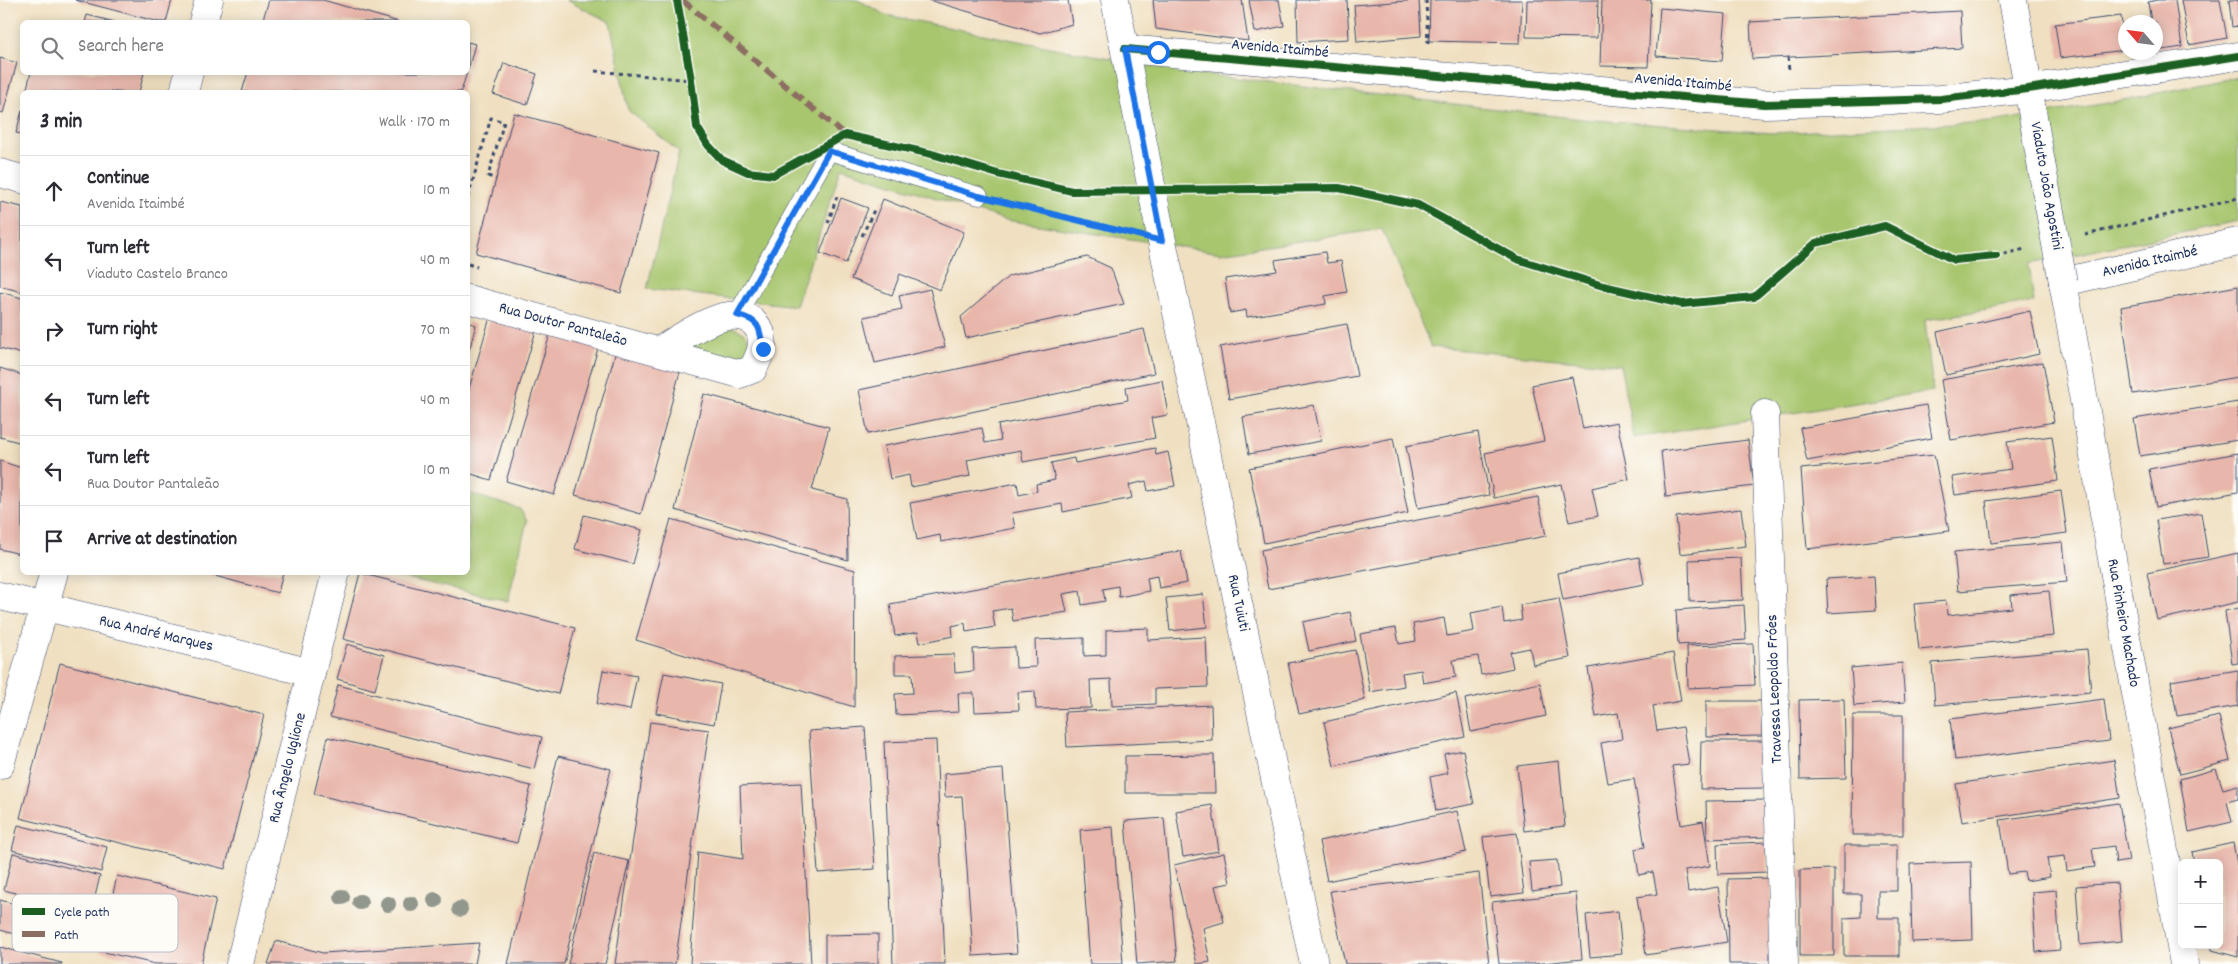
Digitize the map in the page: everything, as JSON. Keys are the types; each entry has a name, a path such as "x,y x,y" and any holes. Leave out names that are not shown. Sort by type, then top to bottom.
{"street":[{"path":"204,20 209,0"},
{"path":"1115,0 1125,49"},
{"path":"2013,0 2028,90"},
{"name":"Avenida Itaimbé","path":"1125,49 1764,104 1942,99 2028,90 2238,56"},
{"name":"Rua Tuiuti","path":"1125,49 1162,241 1314,964"},
{"path":"184,90 188,75"},
{"name":"Viaduto João Agostini","path":"2028,90 2063,282"},
{"path":"0,173 20,178"},
{"name":"Avenida Itaimbé","path":"2063,282 2238,242"},
{"name":"Rua Pinheiro Machado","path":"2063,282 2184,964"},
{"name":"Rua Doutor Pantaleão","path":"470,300 740,374 753,369 763,349 760,330 750,318 737,315"},
{"path":"659,351 705,324 730,314 737,315"},
{"name":"Travessa Leopoldo Fróes","path":"1765,414 1784,964"},
{"path":"0,765 53,575"},
{"name":"Rua Ângelo Uglione","path":"240,964 335,575"},
{"name":"Rua André Marques","path":"0,596 311,673"}],"lane":[{"path":"737,315 823,150 979,196"}],"path":[{"path":"1426,0 1430,75"},
{"path":"1788,56 1789,80"},
{"path":"595,71 691,80"},
{"path":"470,190 491,118 504,122 488,176 496,179"},
{"path":"828,223 838,196"},
{"path":"979,196 1162,241"},
{"path":"2083,235 2238,198"},
{"path":"862,236 874,210"},
{"path":"1996,256 2025,249"},
{"path":"470,265 486,270"}],"green space":[{"path":"566,0 858,0 886,15 1201,74 1581,119 1773,133 1991,122 2108,103 2238,77 2238,221 2029,264 2034,302 1925,320 1933,391 1634,438 1620,365 1431,347 1382,229 1221,253 1006,220 841,168 796,306 647,289 679,152 628,110 610,22"},
{"path":"728,326 742,331 748,340 750,351 736,361 686,345"},
{"path":"470,494 520,509 527,521 508,601 394,575 470,575"}],"building":[{"path":"75,0 172,0 167,20 151,20"},
{"path":"269,0 323,0 392,20 263,20"},
{"path":"929,0 1068,0 1072,24 1040,33"},
{"path":"1153,0 1242,0 1248,41 1156,29"},
{"path":"1249,0 1279,0 1284,26 1255,32"},
{"path":"1297,0 1347,0 1349,39 1298,42"},
{"path":"1419,0 1421,36 1357,42 1354,5"},
{"path":"1430,0 1522,0 1520,43 1429,41"},
{"path":"1527,0 1598,0 1597,38 1526,37"},
{"path":"1602,0 1651,0 1648,67 1600,66"},
{"path":"2175,0 2182,47 2163,50 2163,15 2150,15 2148,2"},
{"path":"2181,0 2220,0 2227,38 2189,45"},
{"path":"2229,0 2238,0 2238,26 2232,27"},
{"path":"1660,8 1726,14 1722,61 1656,56"},
{"path":"1960,11 1962,48 1752,59 1750,22"},
{"path":"87,15 107,20 86,20"},
{"path":"2118,16 2118,51 2060,58 2055,24"},
{"path":"470,43 475,44 470,63"},
{"path":"0,58 17,63 3,113 0,112"},
{"path":"504,63 537,74 527,105 493,94"},
{"path":"30,75 143,75 140,90 26,90"},
{"path":"247,75 466,75 462,90 243,90"},
{"path":"514,113 659,153 621,293 476,253"},
{"path":"20,118 20,134 16,133"},
{"path":"841,198 868,208 846,263 820,253"},
{"path":"883,199 964,232 940,290 900,274 892,295 851,279"},
{"path":"0,202 20,207 20,291 0,286"},
{"path":"1325,252 1327,263 1341,261 1347,292 1325,296 1326,304 1247,317 1246,310 1230,313 1225,279 1277,271 1275,260"},
{"path":"1087,257 1111,268 1124,304 966,338 961,317 1009,276"},
{"path":"2238,286 2238,377 2133,394 2121,307"},
{"path":"930,289 945,347 875,363 864,317 902,309 899,296"},
{"path":"0,292 20,297 20,353 0,348"},
{"path":"2030,311 2039,354 1946,375 1937,332"},
{"path":"491,314 537,327 491,480 470,474 470,385"},
{"path":"470,323 476,325 470,347"},
{"path":"1347,324 1357,376 1229,399 1220,347"},
{"path":"1144,329 1154,373 868,434 859,390"},
{"path":"551,331 599,345 554,495 506,481"},
{"path":"616,351 681,368 641,514 575,495"},
{"path":"2043,362 2054,422 1951,440 1941,380"},
{"path":"0,368 20,374 20,442 0,437"},
{"path":"1572,377 1583,429 1617,422 1629,479 1592,488 1598,516 1569,522 1561,484 1494,498 1485,453 1544,441 1532,385"},
{"path":"1162,380 1168,415 1151,418 1155,438 1023,462 1021,450 967,460 970,476 911,487 909,475 890,479 884,446 982,428 985,443 1001,440 998,425 1128,400 1126,387"},
{"path":"704,394 829,427 812,490 847,499 848,560 675,510"},
{"path":"2238,402 2238,440 2140,456 2134,419"},
{"path":"1314,405 1321,441 1249,454 1243,417"},
{"path":"1926,405 1932,438 1807,461 1800,428"},
{"path":"1478,432 1489,495 1418,508 1406,446"},
{"path":"2052,436 2058,481 1955,495 1952,477 2011,469 2007,442"},
{"path":"1393,438 1408,513 1264,543 1249,468"},
{"path":"1748,440 1754,486 1666,497 1661,451"},
{"path":"1155,448 1156,455 1168,452 1175,486 1148,491 1146,481 1129,485 1132,498 1063,512 1062,504 1012,513 1015,528 941,542 940,535 917,540 910,503 1017,483 1019,495 1037,491 1036,484 1055,480 1051,463 1074,458 1075,463"},
{"path":"2238,453 2238,492 2156,507 2149,469"},
{"path":"1934,455 1949,531 1807,549 1801,469"},
{"path":"0,461 20,467 20,554 0,549"},
{"path":"2061,491 2067,533 1991,543 1986,501"},
{"path":"1538,497 1546,536 1268,589 1261,550"},
{"path":"1741,509 1746,546 1680,554 1676,517"},
{"path":"2201,513 2208,557 2163,564 2156,520"},
{"path":"584,515 642,530 633,564 575,549"},
{"path":"671,519 855,570 854,707 636,640"},
{"path":"2063,542 2067,582 1958,591 1954,552"},
{"path":"1181,551 1187,583 1159,588 1157,576 1147,578 1149,591 1119,597 1118,586 1103,589 1105,601 1082,605 1080,591 1063,594 1067,612 1013,621 1011,608 992,611 995,627 966,632 965,623 952,626 953,636 920,643 918,632 895,636 890,604"},
{"path":"2238,553 2238,602 2157,620 2147,573"},
{"path":"1639,557 1644,584 1563,600 1558,573"},
{"path":"1741,558 1743,600 1690,602 1689,560"},
{"path":"211,575 282,575 278,593"},
{"path":"359,575 368,575 575,628 558,694 343,639"},
{"path":"1874,576 1876,610 1828,613 1826,579"},
{"path":"2049,591 2054,636 1919,650 1914,604 1946,601 1947,615 2012,608 2011,595"},
{"path":"1203,594 1207,627 1170,631 1166,598"},
{"path":"1559,598 1570,658 1533,665 1530,648 1510,652 1513,668 1481,675 1478,656 1453,660 1456,677 1423,683 1421,670 1402,673 1404,686 1370,692 1360,634 1396,628 1399,644 1416,641 1413,624 1444,618 1447,636 1474,631 1471,613 1502,607 1504,623 1522,620 1520,605"},
{"path":"1744,605 1746,640 1678,645 1676,610"},
{"path":"2238,608 2238,663 2232,664 2225,611"},
{"path":"1350,612 1356,641 1309,651 1303,622"},
{"path":"1148,628 1148,640 1206,637 1208,687 1155,689 1155,704 1112,706 1111,679 1090,680 1091,708 1036,709 1035,691 1018,692 1019,710 975,712 974,693 958,693 959,712 896,715 895,694 913,693 912,674 895,674 895,656 954,654 955,673 974,671 973,649 1015,647 1016,668 1036,667 1035,640 1084,638 1084,656 1106,655 1106,630"},
{"path":"347,644 384,655 375,690 337,679"},
{"path":"1753,644 1755,685 1688,688 1687,646"},
{"path":"2087,649 2091,692 1935,705 1932,663"},
{"path":"1355,650 1365,700 1299,714 1288,663"},
{"path":"1673,653 1681,701 1653,706 1657,731 1683,727 1689,764 1672,766 1681,825 1703,821 1710,866 1685,870 1688,892 1718,887 1727,942 1646,955 1637,897 1657,894 1653,872 1639,875 1635,849 1645,847 1634,779 1608,783 1601,743 1622,739 1618,713 1596,717 1588,668"},
{"path":"60,663 264,715 225,869 20,818"},
{"path":"1902,663 1905,702 1854,706 1851,668"},
{"path":"603,670 637,676 630,710 597,704"},
{"path":"2238,670 2238,706 2177,716 2171,681"},
{"path":"664,673 721,684 714,724 656,713"},
{"path":"1540,683 1546,716 1471,732 1465,699"},
{"path":"338,685 542,737 534,769 330,717"},
{"path":"1456,693 1465,737 1334,766 1324,722"},
{"path":"1844,699 1846,778 1800,779 1799,700"},
{"path":"2104,699 2109,741 1955,760 1950,719"},
{"path":"1706,701 1762,701 1762,736 1706,737"},
{"path":"1211,705 1212,740 1067,747 1065,712"},
{"path":"1853,715 1903,715 1903,835 1852,835"},
{"path":"2219,716 2230,761 2180,774 2168,728"},
{"path":"650,722 709,730 675,964 615,964"},
{"path":"865,727 875,869 818,873 809,731"},
{"path":"328,737 531,786 517,843 314,794"},
{"path":"936,740 945,964 893,964 884,742"},
{"path":"1701,741 1765,741 1766,788 1700,789"},
{"path":"1463,750 1474,804 1436,811 1430,777 1448,773 1444,754"},
{"path":"1214,755 1215,793 1125,793 1125,756"},
{"path":"558,756 611,769 564,964 508,964"},
{"path":"2114,760 2120,798 1962,822 1956,784"},
{"path":"1559,761 1565,826 1524,831 1517,766"},
{"path":"1003,769 1017,953 973,956 962,796 945,797 944,774"},
{"path":"2216,769 2223,789 2238,785 2238,799 2227,802 2232,822 2189,832 2180,779"},
{"path":"801,783 811,964 690,964 698,852 743,859 740,786"},
{"path":"1769,800 1770,837 1707,839 1706,801"},
{"path":"2119,803 2129,861 2116,863 2114,846 2092,849 2095,867 2067,871 2065,856 2047,858 2050,877 2026,881 2024,872 2008,874 2000,820"},
{"path":"1212,805 1219,851 1183,857 1176,811"},
{"path":"1457,811 1466,852 1327,881 1319,841"},
{"path":"1164,818 1177,961 1137,964 1125,821"},
{"path":"18,825 107,847 101,872 12,850"},
{"path":"1113,827 1123,964 1090,964 1080,830"},
{"path":"1517,833 1524,893 1490,897 1483,837"},
{"path":"1766,842 1767,872 1718,874 1717,844"},
{"path":"2233,843 2238,869 2238,957 2212,949 2223,949 2223,859 2193,859 2192,852"},
{"path":"1844,845 1897,845 1897,891 1878,891 1878,918 1899,918 1899,956 1844,956 1844,918 1861,917 1861,894 1844,894"},
{"path":"13,853 100,876 96,894 19,894 4,890"},
{"path":"594,853 629,861 605,964 568,964"},
{"path":"1224,853 1230,883 1215,886 1224,922 1203,928 1210,962 1197,964 1174,865"},
{"path":"1557,860 1560,887 1532,891 1529,862"},
{"path":"1971,862 1973,940 1912,942 1910,864"},
{"path":"1834,869 1834,956 1800,956 1800,870"},
{"path":"1479,873 1489,964 1345,964 1330,891"},
{"path":"117,876 216,899 201,964 155,964 104,952 178,952 178,894 113,894"},
{"path":"1771,878 1773,964 1729,964 1728,879"},
{"path":"2117,883 2122,941 2080,945 2076,886"},
{"path":"2056,890 2060,950 2036,952 2032,892"},
{"path":"1576,893 1582,959 1533,964 1499,964 1492,902"},
{"path":"0,900 12,903 12,933 0,930"},
{"path":"1618,911 1622,954 1590,957 1586,915"},
{"path":"878,934 878,964 825,964 825,935"},
{"path":"276,941 323,953 479,943 475,964 268,964"},
{"path":"0,947 12,950 12,952 19,952 62,963 62,964 0,964"}],"marked path":[{"path":"682,0 845,135"}],"cycle path":[{"path":"677,0 697,127 708,145 722,160 748,172 773,175 845,135 932,154 998,174 1072,191 1339,188 1418,205 1517,259 1603,286 1682,304 1754,297 1816,243 1885,226 1954,260 1996,256"},
{"path":"1125,49 1764,104 1941,99 2028,89 2238,56"}],"route":[{"path":"763,349 760,330 750,318 737,315 829,151 979,196 1162,241 1125,49 1158,52"}]}
